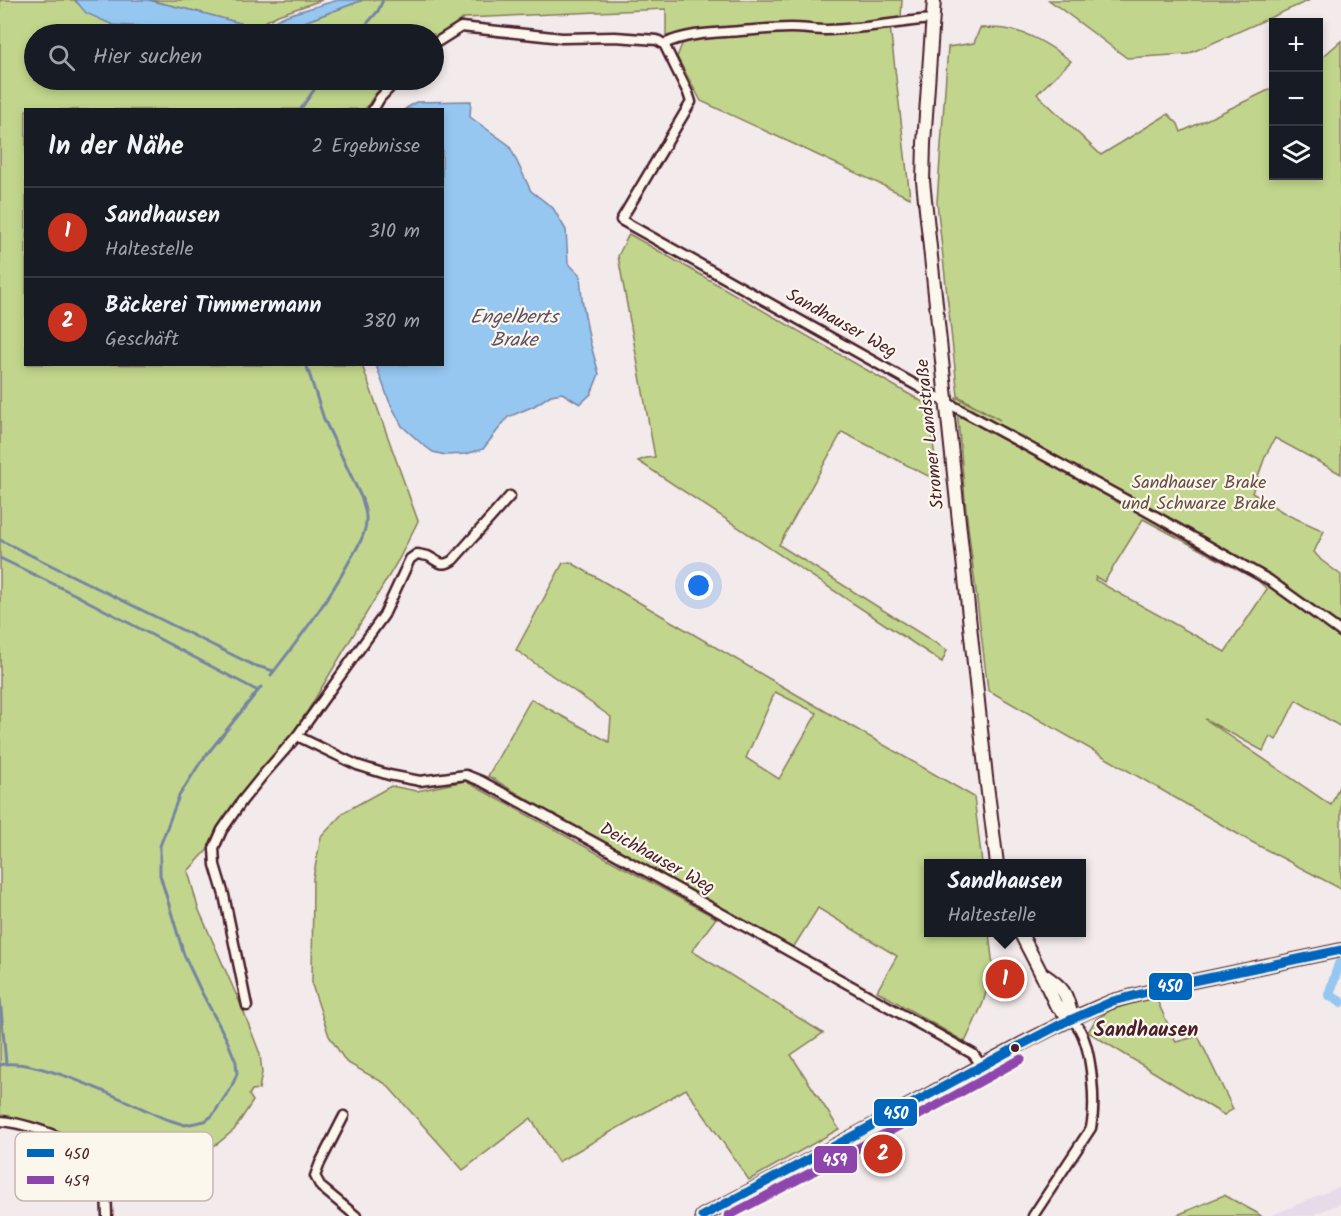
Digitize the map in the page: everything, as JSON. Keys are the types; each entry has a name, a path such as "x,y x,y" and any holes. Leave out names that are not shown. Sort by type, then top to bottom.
{"main road":[{"name":"Stromer Landstraße","path":"934,0 923,181 996,859"},
{"path":"1022,937 1056,1005 1072,1019"},
{"path":"702,1216 982,1066 1072,1019 1113,1001 1157,989 1341,950"}],"street":[{"path":"444,38 461,27 562,38 615,37 657,40 664,44 691,36 718,33 792,28 824,30 932,19"},
{"name":"Sandhauser Weg","path":"664,44 691,102 621,220 1269,580 1341,632"},
{"path":"374,108 388,90"},
{"path":"247,1006 216,865 214,848 222,830 262,775 297,736 384,615 410,559 417,554 427,556 441,564 448,564 510,496"},
{"name":"Deichhauser Weg","path":"297,736 357,765 389,775 420,781 466,775 481,782 599,845 973,1054 982,1066"},
{"path":"1033,1216 1091,1128 1093,1084 1080,1029 1072,1019"},
{"path":"344,1116 315,1176 321,1187 356,1216"},
{"path":"0,1121 13,1122 42,1132"},
{"path":"106,1201 107,1216"}],"shaded area":[{"path":"1341,1186 1341,1203 1311,1216 1270,1216"}],"green space":[{"path":"0,0 75,0 111,24 24,24 24,90 379,90 366,108 24,108 24,366 362,366 418,521 399,559 292,737 211,846 188,871 198,908 260,1054 262,1073 259,1089 252,1090 249,1095 253,1101 234,1130 213,1145 213,1132 54,1132 27,1121 0,1117"},
{"path":"148,0 322,0 278,15 261,24 243,24"},
{"path":"363,0 902,0 901,18 850,25 717,30 666,36 666,9 464,18 444,33 444,24 299,24"},
{"path":"1049,0 1310,0 1188,54 1127,58"},
{"path":"890,26 910,198 701,101 677,57 682,44 692,40 792,32 851,33"},
{"name":"Sandhauser Brake und Schwarze Brake","path":"980,28 999,28 1023,33 1071,61 1037,94 1101,155 1168,114 1178,124 1181,132 1269,90 1269,180 1323,180 1323,57 1341,41 1341,474 1275,438 1265,457 1252,493 1286,514 1324,531 1314,552 1341,575 1341,620 1339,624 1341,626 1341,727 1296,700 1276,740 1270,736 1263,751 1205,719 1331,805 1341,782 1341,889 1250,841 988,690 966,510 956,397 1000,420 958,396 937,202 948,47 974,43","holes":["1143,519 1257,580 1267,589 1225,652 1095,580 1096,577 1104,582"]},
{"path":"629,234 928,405 938,481 842,432 779,545 947,650 942,662 638,461 655,457 618,256"},
{"path":"570,562 974,797 982,859 924,859 924,937 989,937 993,967 983,1003 965,1042 877,991 897,956 818,908 791,951 488,776 531,699 609,742 611,717 516,650 563,563","holes":["775,692 817,713 779,779 746,758"]},
{"path":"465,781 716,918 692,951 823,1033 791,1055 839,1129 749,1180 686,1089 558,1162 531,1118 463,1170 386,1084 346,1062 329,1036 312,985 313,878 321,837 344,812 391,786 417,791"},
{"path":"1155,996 1176,1042 1198,1036 1233,1109 1224,1115 1088,1032 1096,1019 1111,1010"},
{"path":"1224,1195 1261,1216 1175,1216"}],"water":[{"path":"75,0 148,0 243,24 111,24 86,13"},
{"path":"338,0 363,0 299,24 263,24"},
{"name":"Engelberts Brake","path":"471,101 470,117 509,145 531,191 553,208 566,230 568,263 580,275 590,342 599,374 591,394 580,404 562,393 551,395 534,406 508,417 483,449 466,454 445,455 433,452 402,426 389,401 376,366 444,366 444,108 407,108 416,102"}],"waterway":[{"path":"367,24 378,11 383,0"},
{"path":"301,108 314,90"},
{"path":"271,675 332,590 360,542 366,522 362,499 324,419 307,366"},
{"path":"0,540 253,665 274,671"},
{"path":"0,558 74,594 258,691"},
{"path":"0,1065 16,1064 36,1067 59,1074 185,1125 205,1121 212,1116 231,1088 237,1074 236,1062 184,955 160,875 160,846 179,796 200,763 261,687"},
{"path":"1341,964 1339,964 1329,995 1341,1002"},
{"path":"0,999 6,1063"}],"transit line":[{"name":"450","path":"702,1216 1015,1048 1113,1001 1179,984 1341,950"},
{"name":"459","path":"728,1216 1021,1059"}],"place":[{"name":"Sandhausen","path":"1005,979"},
{"name":"Bäckerei Timmermann","path":"883,1154"}],"district":[{"name":"Sandhausen","path":"1146,1031"}]}
